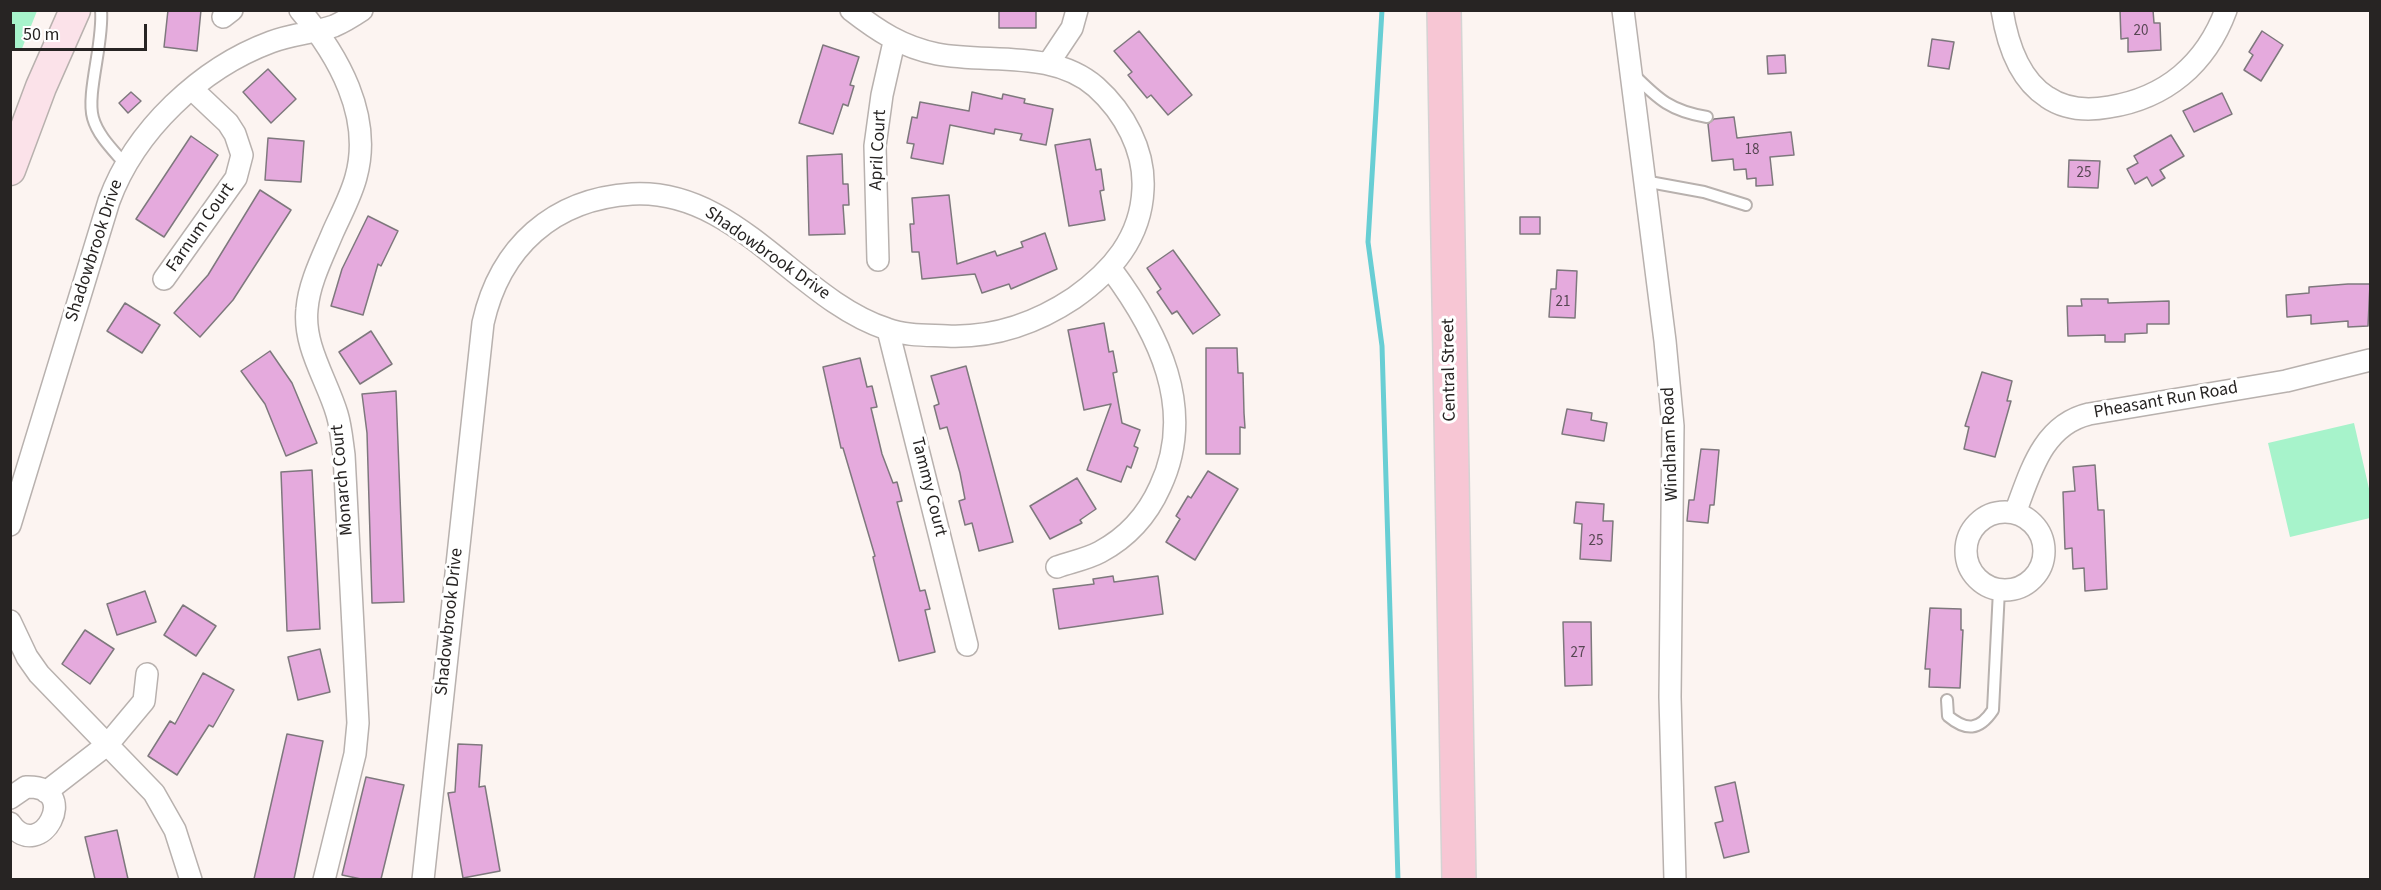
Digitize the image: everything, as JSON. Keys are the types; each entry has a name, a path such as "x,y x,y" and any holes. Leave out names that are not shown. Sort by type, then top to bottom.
{"main road":[{"name":"Central Street","path":"1444,10 1459,879"}],"street":[{"path":"14,152 75,10"},
{"name":"Monarch Court","path":"300,10 316,30 350,87 360,144 356,178 312,287 306,310 311,346 337,413 344,455 358,723 355,754 324,879"},
{"name":"Shadowbrook Drive","path":"11,516 109,201 125,164 152,129 192,89 249,51 290,36 334,26 362,10"},
{"name":"Shadowbrook Drive","path":"423,879 483,323 495,284 504,265 536,231 570,208 634,194 667,197 716,214 838,304 861,318 888,330 913,335 966,336 998,333 1048,314 1111,269 1127,245 1141,209 1143,170 1137,148 1117,111 1094,86 1065,69 1048,64 986,56 937,54 894,42 850,10"},
{"path":"1048,64 1072,28 1077,10"},
{"name":"Windham Road","path":"1623,10 1665,341 1673,426 1670,697 1675,879"},
{"path":"2002,10 2011,47 2032,84 2047,97 2065,107 2085,109 2125,105 2150,97 2168,87 2199,60 2216,34 2226,10"},
{"name":"April Court","path":"878,260 875,146 882,95 894,42"},
{"name":"Farnum Court","path":"164,279 236,178 242,155 238,140 228,123 192,89"},
{"path":"1057,567 1098,554 1133,530 1146,513 1165,478 1176,437 1173,394 1156,338 1137,304 1111,269"},
{"name":"Tammy Court","path":"888,330 967,645"},
{"name":"Pheasant Run Road","path":"2015,513 2040,451 2054,432 2070,420 2089,414 2286,381 2370,360"},
{"path":"2001,512 2015,513 2035,526 2043,540 2044,556 2039,571 2028,583 2013,590 1999,590 1983,584 1973,573 1967,560 1967,546 1971,532 1986,517 2001,512"},
{"path":"10,621 27,657 39,674 154,794 175,830 191,879"},
{"path":"46,792 108,744 144,701 147,674"},
{"path":"10,798 26,787 46,792 54,805 55,813 48,827 34,834 19,832 10,823"}],"lane":[{"path":"101,10 101,40 91,106 92,117 96,128 125,164"},
{"path":"1629,70 1664,104 1682,113 1707,117"},
{"path":"1644,181 1704,192 1746,205"},
{"path":"1947,700 1948,716 1959,725 1974,727 1985,722 1993,710 1999,590"}],"green space":[{"path":"11,10 37,11 21,51 11,49"},
{"path":"2354,423 2370,493 2370,518 2290,537 2268,443"}],"building":[{"path":"168,10 201,10 197,51 164,47"},
{"path":"999,10 1036,10 1036,28 999,28"},
{"path":"2120,10 2153,10 2154,23 2160,23 2161,50 2128,52 2128,38 2121,39"},
{"path":"1139,31 1192,95 1168,115 1151,95 1147,98 1128,75 1132,72 1114,51"},
{"path":"2262,31 2283,45 2261,81 2244,70 2253,55 2249,52"},
{"path":"1932,39 1954,42 1949,69 1928,66"},
{"path":"823,45 859,57 850,85 854,86 848,106 843,104 833,134 799,123"},
{"path":"1785,55 1786,73 1768,74 1767,56"},
{"path":"268,69 296,99 271,123 243,92"},
{"path":"131,92 141,101 128,113 119,103"},
{"path":"972,92 1002,99 1003,94 1025,99 1024,103 1053,109 1046,145 1020,140 1022,134 995,129 994,134 950,125 943,164 911,158 914,144 907,143 912,117 917,118 920,102 969,111"},
{"path":"2222,93 2232,114 2194,132 2183,111"},
{"path":"1734,117 1737,138 1791,132 1794,155 1770,157 1773,185 1756,186 1756,178 1747,179 1746,169 1734,170 1733,159 1712,161 1708,124 1714,119"},
{"path":"2171,135 2184,156 2160,170 2165,178 2152,186 2147,177 2135,184 2127,169 2138,163 2134,156"},
{"path":"191,136 218,155 164,237 136,219"},
{"path":"268,138 304,141 301,182 265,180"},
{"path":"1090,139 1096,170 1101,169 1104,190 1100,191 1105,220 1069,226 1055,145"},
{"path":"842,154 843,184 848,184 849,205 843,205 845,234 809,235 807,156"},
{"path":"2069,160 2100,161 2098,188 2068,187"},
{"path":"260,190 291,210 233,300 200,337 174,313 208,275"},
{"path":"949,195 957,264 995,251 997,256 1023,247 1021,242 1045,233 1057,269 1011,289 1009,284 982,293 975,274 922,279 919,252 912,252 910,224 914,224 912,198"},
{"path":"368,216 398,231 381,266 378,264 363,315 331,306 342,269"},
{"path":"1520,217 1540,217 1540,234 1520,234"},
{"path":"1173,250 1220,315 1193,334 1177,311 1172,314 1157,292 1161,289 1147,268"},
{"path":"1557,270 1577,271 1575,318 1549,317 1551,289 1556,289"},
{"path":"2370,284 2368,326 2348,327 2348,321 2311,324 2311,315 2287,317 2286,295 2309,293 2309,287"},
{"path":"2081,299 2108,299 2108,303 2169,301 2169,324 2147,324 2147,333 2125,334 2125,342 2105,342 2105,335 2068,336 2067,306 2082,306"},
{"path":"125,303 160,325 142,353 107,331"},
{"path":"1104,323 1109,352 1113,351 1117,372 1113,373 1122,423 1140,430 1134,446 1138,448 1131,468 1127,466 1121,482 1087,470 1111,404 1084,410 1068,330"},
{"path":"371,331 392,364 360,384 339,352"},
{"path":"1206,348 1237,348 1238,373 1243,373 1245,428 1240,427 1240,454 1206,454"},
{"path":"270,351 292,383 317,443 286,456 265,404 241,371"},
{"path":"860,358 867,387 872,386 877,407 871,408 882,454 893,483 897,482 902,501 897,502 920,591 925,590 930,609 925,610 935,652 899,661 873,557 875,556 843,448 841,448 823,367"},
{"path":"966,366 1013,542 979,551 972,523 965,525 959,501 965,499 960,473 947,427 940,429 934,406 939,404 931,376"},
{"path":"1982,372 2012,381 2007,401 2011,401 1995,457 1964,449 1969,427 1965,426"},
{"path":"396,391 404,602 372,603 367,433 362,394"},
{"path":"1567,409 1592,413 1591,420 1607,423 1604,441 1562,434"},
{"path":"1701,449 1719,450 1714,505 1710,505 1708,523 1687,521 1689,500 1694,500"},
{"path":"2095,465 2098,510 2104,510 2107,589 2085,591 2084,568 2073,569 2072,548 2065,549 2063,492 2075,491 2073,467"},
{"path":"312,470 320,629 287,631 281,472"},
{"path":"1208,471 1238,489 1195,560 1166,542 1180,519 1176,516 1188,496 1191,498"},
{"path":"1077,478 1096,509 1080,520 1082,523 1050,539 1030,506"},
{"path":"1576,502 1604,504 1603,521 1613,521 1611,561 1580,559 1582,524 1574,523"},
{"path":"1113,576 1114,582 1158,576 1163,614 1059,629 1053,589 1094,584 1093,579"},
{"path":"145,591 156,622 117,635 107,604"},
{"path":"183,605 216,626 196,656 164,635"},
{"path":"1930,608 1961,609 1961,630 1963,630 1960,688 1929,687 1930,669 1925,669"},
{"path":"1563,622 1591,622 1592,685 1565,686"},
{"path":"85,630 114,649 90,684 62,664"},
{"path":"320,649 330,692 298,700 288,657"},
{"path":"203,673 234,690 213,727 209,725 177,775 148,756 170,721 175,724"},
{"path":"287,734 323,741 294,879 254,879"},
{"path":"458,744 482,745 479,787 485,786 500,871 463,878 448,793 455,792"},
{"path":"366,777 404,785 381,879 361,879 342,875"},
{"path":"1735,782 1749,852 1724,858 1715,823 1723,821 1715,787"},
{"path":"117,830 128,879 95,879 85,837"}],"waterway":[{"path":"1382,10 1368,242 1382,346 1398,880"}]}
